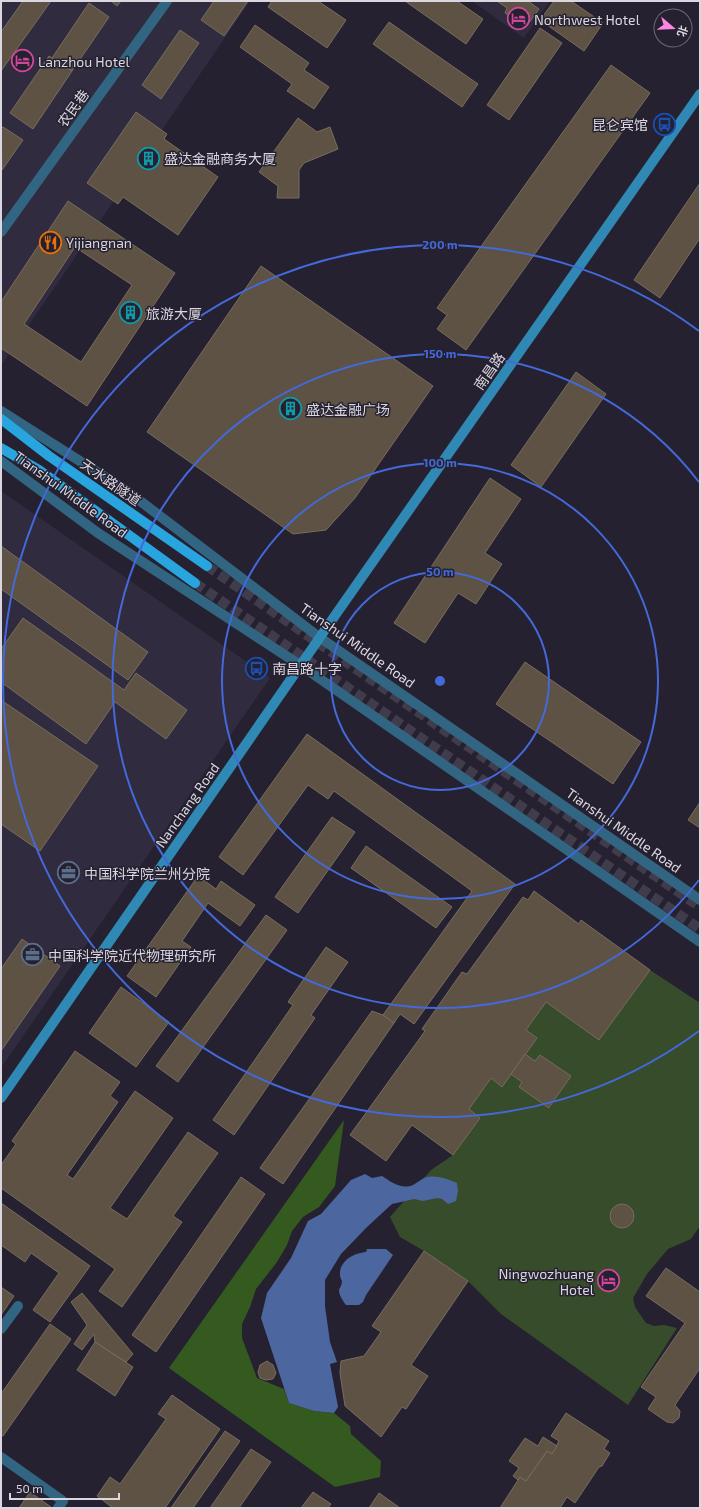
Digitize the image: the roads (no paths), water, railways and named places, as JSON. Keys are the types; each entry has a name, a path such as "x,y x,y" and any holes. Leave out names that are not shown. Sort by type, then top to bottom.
{"main road":[{"name":"南昌路","path":"300,665 700,94"},
{"name":"天水路隧道","path":"1,419 49,456 207,566"},
{"path":"1,448 39,470 195,582"},
{"name":"Nanchang Road","path":"1,1098 300,665"}],"street":[{"name":"农民巷","path":"1,232 167,1"},
{"name":"Tianshui Middle Road","path":"1,411 127,491 320,637 700,900"},
{"name":"Tianshui Middle Road","path":"1,461 98,534 300,665 700,942"},
{"path":"1,1329 18,1306"},
{"path":"1,1458 63,1501 58,1508"}],"water":[{"path":"365,1174 372,1178 382,1176 397,1185 405,1187 413,1185 428,1177 445,1179 457,1183 458,1191 456,1201 448,1204 442,1199 437,1198 423,1201 414,1199 392,1204 341,1254 325,1280 325,1306 330,1342 337,1362 330,1364 338,1407 334,1413 314,1411 289,1403 261,1318 267,1293 291,1258 308,1221 321,1214 351,1180"},
{"path":"367,1249 386,1249 393,1255 366,1295 363,1302 359,1305 346,1305 339,1292 342,1282 340,1270 348,1259 357,1254 366,1252"}],"tunnel":[{"path":"207,566 700,907"},
{"path":"195,583 700,929"}],"place":[{"name":"Northwest Hotel","path":"518,19"},
{"name":"Lanzhou Hotel","path":"22,61"},
{"name":"昆仑宾馆","path":"664,124"},
{"name":"盛达金融商务大厦","path":"148,158"},
{"name":"Yijiangnan","path":"51,242"},
{"name":"旅游大厦","path":"131,313"},
{"name":"盛达金融广场","path":"290,409"},
{"name":"南昌路十字","path":"257,668"},
{"name":"中国科学院兰州分院","path":"68,873"},
{"name":"中国科学院近代物理研究所","path":"33,955"},
{"name":"Ningwozhuang Hotel","path":"609,1281"}]}
